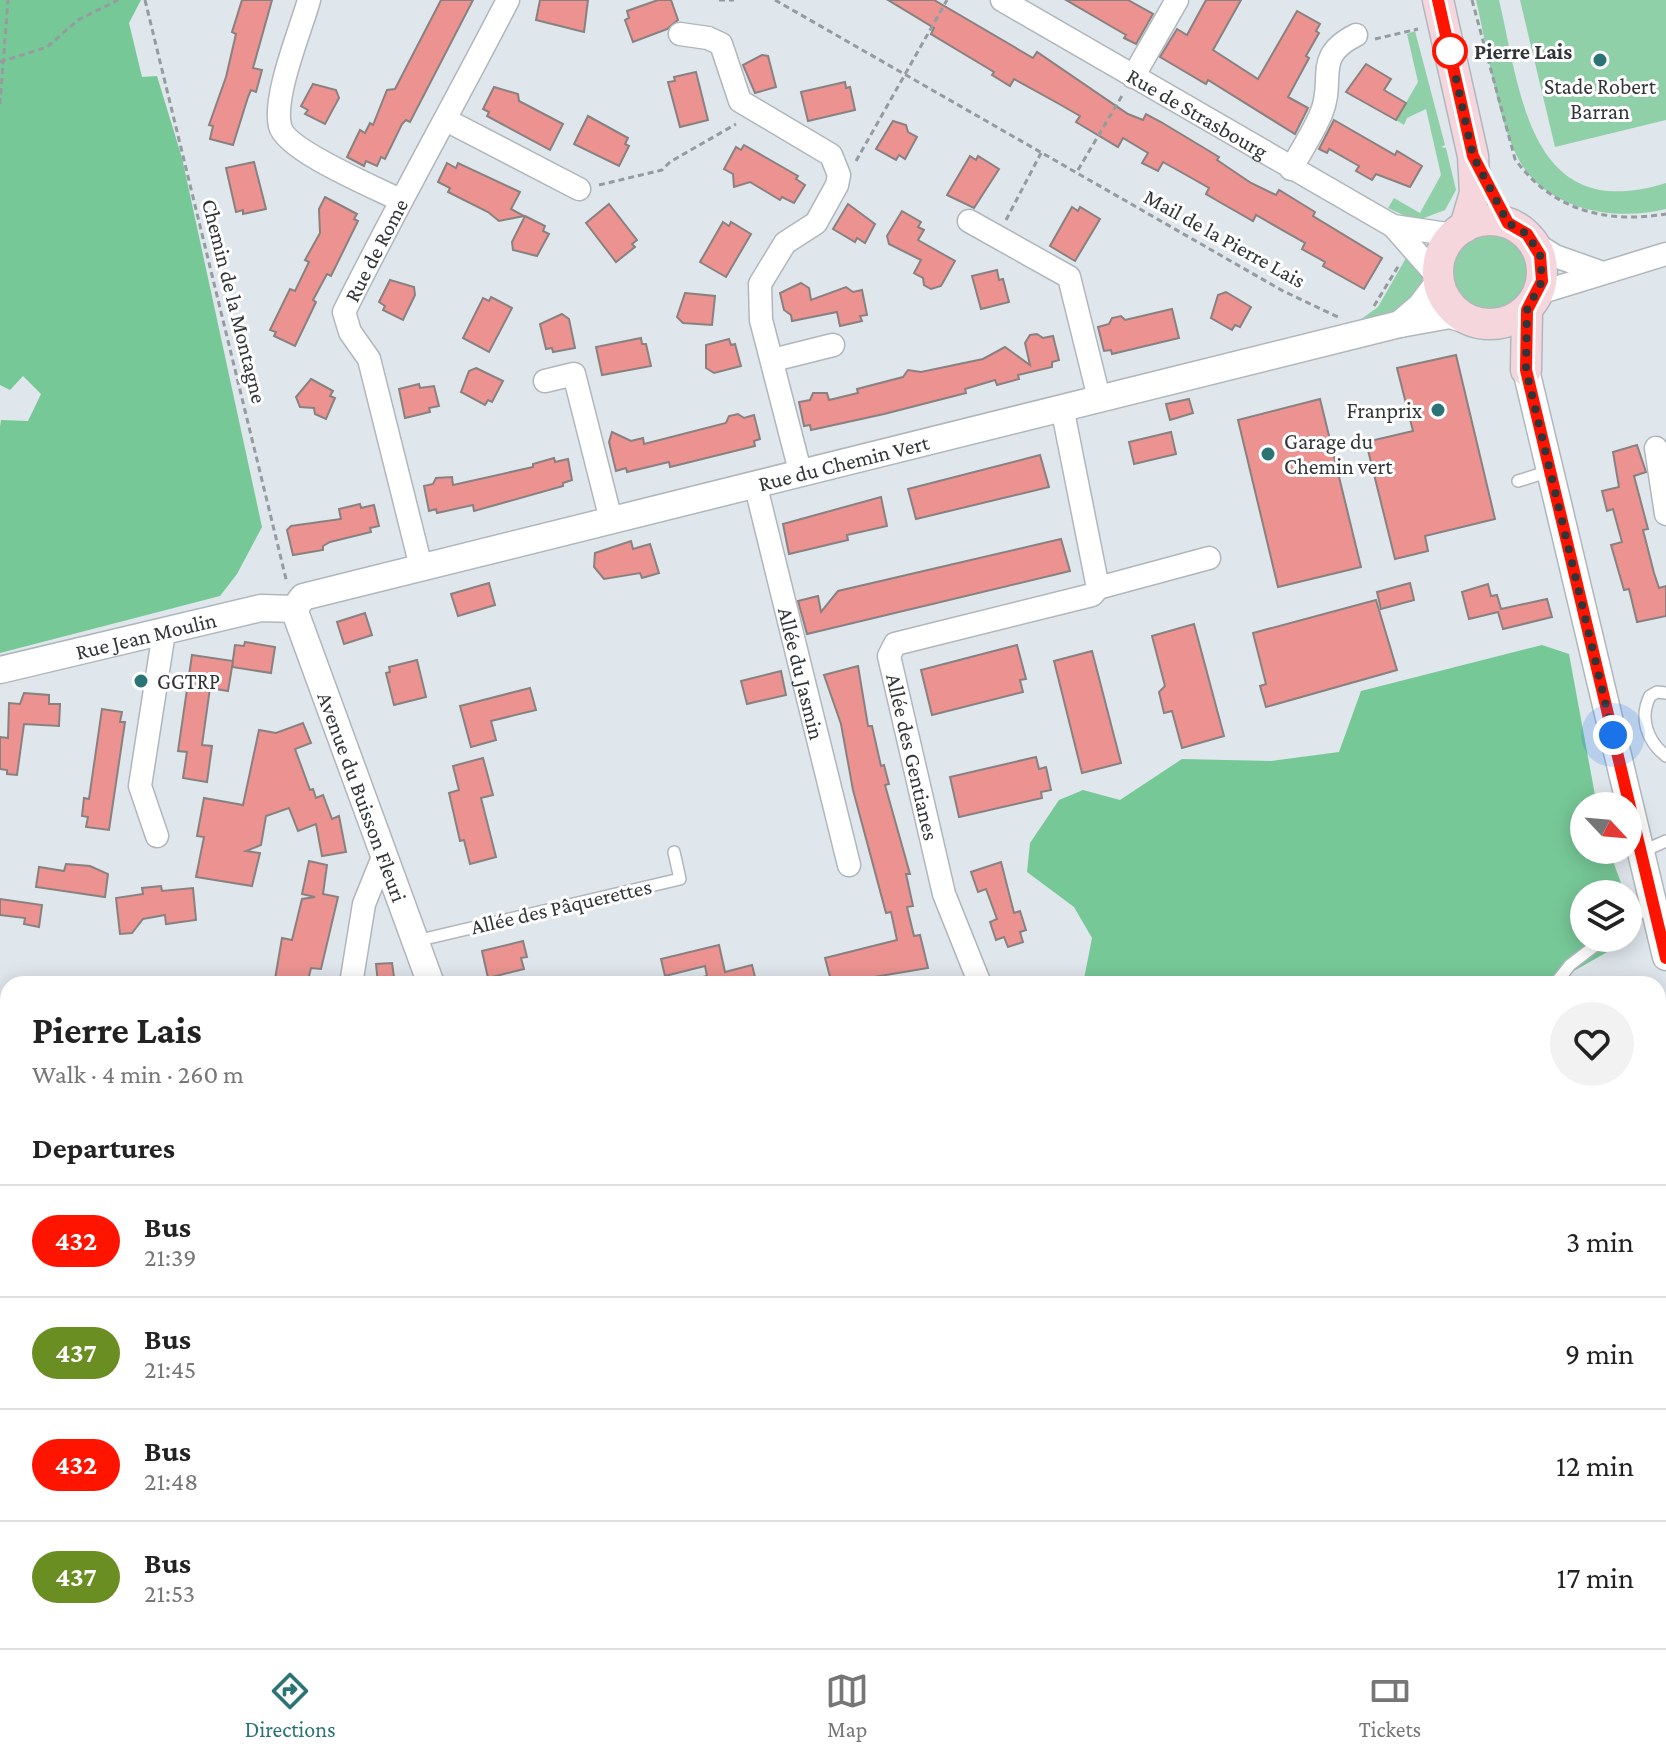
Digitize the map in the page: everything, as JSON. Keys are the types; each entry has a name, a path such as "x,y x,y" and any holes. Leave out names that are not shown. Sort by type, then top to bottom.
{"main road":[{"path":"1438,0 1473,156 1475,193 1459,231 1441,254 1438,279 1447,302 1515,349 1526,370"},
{"path":"1473,156 1508,223 1534,243 1543,267 1533,302 1526,370"},
{"path":"1459,231 1490,220 1508,223"},
{"path":"1483,324 1505,323 1533,302"}],"street":[{"path":"309,0 279,107 280,128 295,145 400,200"},
{"name":"Rue de Rome","path":"421,567 369,359 350,332 344,312 400,200 446,120 508,0"},
{"name":"Rue de Strasbourg","path":"1002,0 1393,226 1438,279"},
{"path":"1133,77 1177,0"},
{"path":"680,34 715,40 725,50 736,96 831,155 838,169 837,185 816,223 785,243 760,284 761,320 800,471"},
{"path":"1291,169 1322,111 1327,63 1336,45 1356,35"},
{"path":"446,120 579,189"},
{"path":"969,221 1069,277 1099,398"},
{"name":"Rue de Strasbourg","path":"1393,226 1459,231"},
{"path":"1534,243 1555,256 1600,272"},
{"path":"1533,302 1586,281 1600,272 1666,254"},
{"path":"1400,324 1420,307 1438,279"},
{"name":"Rue du Chemin Vert","path":"294,609 303,597 1400,324 1450,315 1483,324"},
{"path":"773,360 833,345"},
{"path":"1526,370 1626,792"},
{"path":"545,381 574,374 611,520"},
{"path":"1062,407 1098,588"},
{"path":"1656,448 1666,514"},
{"name":"Allée du Jasmin","path":"755,483 849,865"},
{"name":"Allée des Gentianes","path":"973,976 944,894 889,656 895,644 1092,595 1098,588 1209,558"},
{"name":"Rue Jean Moulin","path":"0,670 261,608 294,609"},
{"name":"Avenue du Buisson Fleuri","path":"294,609 428,976"},
{"path":"157,836 140,786 164,632"},
{"path":"352,976 364,904 383,857"},
{"path":"1642,861 1666,957"}],"lane":[{"path":"1518,481 1550,471"},
{"path":"1666,693 1657,692 1650,696 1645,717 1651,740 1666,756"},
{"path":"1642,852 1666,841"},
{"name":"Allée des Pâquerettes","path":"415,941 680,879 674,852"},
{"path":"1642,911 1653,903"},
{"path":"1561,976 1587,952"}],"path":[{"path":"0,104 8,0"},
{"path":"2,62 47,47 78,20 118,0"},
{"name":"Chemin de la Montagne","path":"145,0 294,609"},
{"path":"719,0 734,0"},
{"name":"Mail de la Pierre Lais","path":"775,0 1340,320 1349,319"},
{"path":"838,169 856,161 947,0"},
{"path":"1472,0 1515,159 1526,174 1545,193 1579,210 1613,217 1666,214"},
{"path":"1356,35 1367,40 1422,28"},
{"path":"1077,172 1133,77"},
{"path":"579,189 662,170 755,110"},
{"path":"997,237 1041,153"},
{"path":"1371,311 1410,244"}],"green space":[{"path":"0,0 141,0 129,23 142,77 157,76 182,158 262,527 237,574 220,596 0,653 1,420 28,421 41,394 23,376 10,390 0,385"},
{"name":"Stade Robert Barran","path":"1476,0 1499,0 1525,110 1539,142 1559,169 1585,186 1620,191 1666,183 1666,209 1626,214 1584,208 1546,191 1531,177 1511,144 1505,125"},
{"name":"Stade Robert Barran","path":"1520,0 1666,0 1666,120 1555,147"},
{"path":"1415,31 1445,145 1441,147 1446,148 1456,190 1445,210 1416,221 1388,208 1394,198 1420,213 1441,175 1426,109 1407,118 1404,125 1396,120 1418,82 1407,34"},
{"path":"1490,229 1513,236 1525,248 1532,271 1525,294 1513,306 1490,313 1467,306 1455,294 1448,271 1455,248 1467,236"},
{"path":"1410,251 1420,268 1422,280 1409,310 1361,324 1360,320 1378,307"},
{"path":"1542,645 1569,654 1594,792 1570,792 1570,864 1614,864 1620,880 1570,880 1570,952 1607,952 1565,976 1085,976 1092,938 1074,907 1027,872 1030,843 1059,800 1083,790 1120,800 1182,759 1271,761 1339,752 1361,691"}],"building":[{"path":"242,0 272,0 253,68 262,70 256,92 251,90 248,97 233,145 210,139 213,126 209,125 226,77 236,34 232,32"},
{"path":"441,0 473,0 410,122 406,120 402,124 385,159 381,157 377,166 366,161 364,166 347,157 360,130 365,133 370,123 373,125 387,90 395,89"},
{"path":"540,0 588,0 584,32 536,20"},
{"path":"658,0 671,0 678,20 667,29 633,42 625,20 629,18 627,11"},
{"path":"888,0 934,0 1033,58 1037,52 1128,114 1143,120 1146,114 1161,122 1219,157 1217,160 1251,183 1276,195 1279,190 1315,212 1313,216 1382,258 1364,289 1323,266 1325,262 1302,249 1305,243 1256,215 1253,221 1223,204 1206,194 1209,188 1188,176 1163,162 1158,171 1142,163 1148,153 1123,138 1118,147 1076,122 1080,116 1061,105 1014,79 1010,86 992,75 994,72 931,34 934,28"},
{"path":"1066,0 1128,0 1153,14 1136,44"},
{"path":"1206,0 1241,0 1213,50 1258,79 1297,11 1320,24 1316,31 1319,33 1306,56 1309,58 1288,97 1308,108 1295,134 1208,80 1206,84 1160,57 1177,29 1187,35"},
{"path":"762,55 768,56 776,87 755,93 743,65"},
{"path":"1366,64 1391,79 1384,90 1406,103 1396,120 1346,92"},
{"path":"696,72 708,120 680,127 668,82 675,81 674,77"},
{"path":"845,82 846,88 850,87 855,110 808,121 801,92"},
{"path":"313,84 336,90 339,98 325,124 305,114 308,110 301,106"},
{"path":"494,87 518,94 519,101 563,124 550,150 487,116 489,112 483,109"},
{"path":"588,116 628,138 625,144 629,146 619,166 574,144"},
{"path":"1334,120 1395,155 1397,151 1422,166 1410,187 1376,174 1372,180 1356,171 1359,166 1329,149 1327,153 1319,149"},
{"path":"893,121 906,125 908,132 917,137 905,159 899,155 896,160 876,149"},
{"path":"744,145 798,176 796,179 805,185 794,203 782,197 780,200 750,182 734,187 733,174 724,169 736,147 741,150"},
{"path":"970,156 976,160 978,156 999,169 974,208 947,195"},
{"path":"254,162 266,209 243,214 243,210 236,212 226,168"},
{"path":"447,163 456,168 458,163 520,192 511,209 524,216 499,221 448,192 450,188 438,182"},
{"path":"325,197 357,214 354,219 358,221 331,276 327,274 313,300 316,302 295,346 274,336 276,332 270,330 290,289 295,291 309,262 305,260 320,233 319,209"},
{"path":"609,204 637,240 632,244 635,247 616,262 586,223"},
{"path":"848,204 875,224 865,243 857,238 855,242 833,229"},
{"path":"1072,207 1078,211 1080,207 1100,219 1075,261 1050,246"},
{"path":"902,211 921,222 918,227 924,230 918,240 955,261 941,286 931,289 924,285 923,278 914,273 921,260 889,244 887,236"},
{"path":"525,216 545,226 543,231 549,234 537,256 513,250 512,242"},
{"path":"723,222 729,226 731,222 751,234 726,277 700,262"},
{"path":"997,270 999,280 1003,279 1009,302 981,309 972,276"},
{"path":"390,280 414,287 415,295 403,320 383,310 385,306 379,302"},
{"path":"801,283 809,288 811,300 846,287 853,292 862,290 867,315 860,316 862,321 840,326 837,312 792,321 791,315 784,310 780,293"},
{"path":"1226,292 1251,307 1240,327 1235,325 1232,330 1211,318 1218,295"},
{"path":"685,293 715,296 712,325 683,323 677,317"},
{"path":"491,297 512,308 489,352 463,338 483,298 489,301"},
{"path":"1172,309 1179,338 1112,354 1111,350 1104,351 1098,327 1109,324 1112,318 1121,316 1125,320"},
{"path":"562,314 569,319 575,348 553,352 552,348 546,349 540,324"},
{"path":"1037,334 1043,338 1053,336 1059,360 1052,362 1052,367 1018,375 1019,379 997,385 995,380 965,389 966,393 884,414 811,430 810,425 804,426 799,402 810,400 813,393 827,393 829,400 903,377 908,370 921,372 983,359 1005,347 1030,365 1025,343 1030,335"},
{"path":"641,338 642,344 646,344 651,366 602,375 596,347"},
{"path":"729,339 731,345 735,344 741,366 714,373 706,368 706,345"},
{"path":"1456,355 1495,519 1425,536 1428,551 1395,559 1366,442 1413,431 1397,368"},
{"path":"476,368 503,381 492,402 488,400 485,405 461,392 469,371"},
{"path":"311,379 333,391 330,396 335,398 326,419 315,414 314,408 300,407 296,397"},
{"path":"419,384 420,388 434,386 439,406 429,408 430,412 405,418 399,389"},
{"path":"1189,399 1193,413 1170,420 1166,404"},
{"path":"1320,399 1361,567 1278,587 1238,420"},
{"path":"738,414 744,418 754,415 760,439 754,441 755,446 670,467 669,462 627,472 626,468 616,471 609,442 612,432 631,441 643,438 644,444 726,423 729,416"},
{"path":"1171,432 1176,454 1134,464 1129,442"},
{"path":"1637,445 1646,472 1634,476 1648,529 1643,530 1659,588 1666,586 1666,616 1637,622 1629,589 1624,590 1611,545 1622,542 1613,509 1607,511 1602,491 1619,487 1613,452"},
{"path":"1040,455 1049,487 916,519 908,489"},
{"path":"554,458 555,462 568,459 572,480 563,483 563,486 474,511 473,505 437,513 436,509 429,511 424,486 433,484 436,478 452,477 453,485 533,467 533,464"},
{"path":"881,497 887,526 847,535 848,540 789,554 783,524"},
{"path":"360,504 361,508 374,505 379,526 370,528 371,532 330,542 323,546 323,550 293,555 287,530 291,526 341,519 339,509"},
{"path":"1061,539 1070,571 807,634 798,601 818,596 821,612 838,591"},
{"path":"631,541 633,549 650,544 659,573 642,578 640,573 604,579 594,567 595,553"},
{"path":"489,583 495,605 458,616 451,594"},
{"path":"1410,583 1414,600 1381,609 1377,592"},
{"path":"1488,584 1491,596 1497,595 1501,609 1547,599 1552,617 1503,629 1498,612 1469,619 1462,592"},
{"path":"1376,600 1397,670 1266,707 1260,686 1266,684 1253,633"},
{"path":"365,613 372,635 344,644 337,622"},
{"path":"1194,624 1224,736 1182,748 1172,711 1164,713 1159,692 1165,686 1152,636"},
{"path":"245,642 275,647 271,673 232,667 235,645 244,646"},
{"path":"1017,645 1026,679 1020,680 1023,692 932,715 921,670"},
{"path":"1092,651 1121,763 1082,773 1054,661"},
{"path":"192,655 233,661 228,691 210,688 202,745 212,746 207,782 183,778 187,752 178,751"},
{"path":"417,660 426,697 394,705 386,673 390,672 389,667"},
{"path":"858,666 868,726 872,726 881,766 884,765 889,784 885,785 910,874 906,874 913,906 907,907 914,936 920,935 928,968 880,976 830,976 825,958 897,940 891,912 886,913 853,790 841,724 824,675"},
{"path":"781,671 786,695 747,704 741,681"},
{"path":"530,688 536,710 491,721 496,740 471,747 460,706"},
{"path":"24,693 49,695 49,704 60,704 59,726 24,724 17,775 7,774 7,770 0,769 0,737 8,738 9,703 20,704"},
{"path":"102,709 122,712 120,722 125,722 109,830 86,827 88,817 82,816 84,798 89,799"},
{"path":"303,723 311,743 295,749 310,790 313,789 316,798 323,795 332,819 339,816 346,852 322,856 316,824 298,831 289,808 266,816 261,845 246,851 260,853 252,886 196,877 204,837 197,836 204,798 243,805 259,730 276,733"},
{"path":"1036,757 1039,769 1046,767 1051,790 1041,792 1042,798 959,817 950,777"},
{"path":"483,758 493,795 481,798 496,857 470,864 464,840 460,841 449,793 459,790 453,766"},
{"path":"309,861 327,865 323,894 338,897 321,969 311,968 309,976 276,976 282,938 292,940 302,899 315,897 302,894"},
{"path":"1001,862 1014,913 1020,911 1026,930 1020,932 1023,942 1008,947 1004,937 996,940 990,922 997,919 986,889 978,892 971,872"},
{"path":"66,864 90,866 108,874 105,897 36,887 39,867 64,871"},
{"path":"161,886 162,891 193,888 196,920 166,924 165,915 143,919 132,933 120,934 116,898 143,894 142,888"},
{"path":"0,899 42,905 39,927 24,924 25,918 0,915"},
{"path":"523,941 527,957 521,958 524,969 488,976 482,951"},
{"path":"719,945 725,972 752,965 755,976 707,976 705,966 665,976 661,959"},
{"path":"392,963 394,976 377,976 376,964"}],"bus line":[{"name":"432","path":"1438,0 1473,156 1494,191 1508,223 1527,234 1540,255 1543,267 1539,293 1527,310 1524,345 1526,370 1666,958"}],"place":[{"name":"Pierre Lais","path":"1450,51"},
{"name":"Stade Robert Barran","path":"1600,60"},
{"name":"Franprix","path":"1438,410"},
{"name":"Garage du Chemin vert","path":"1268,454"},
{"name":"GGTRP","path":"141,681"}],"route":[{"path":"1450,51 1473,156 1494,191 1508,223 1527,234 1540,255 1543,267 1539,293 1527,310 1524,345 1526,370 1613,735"}]}
